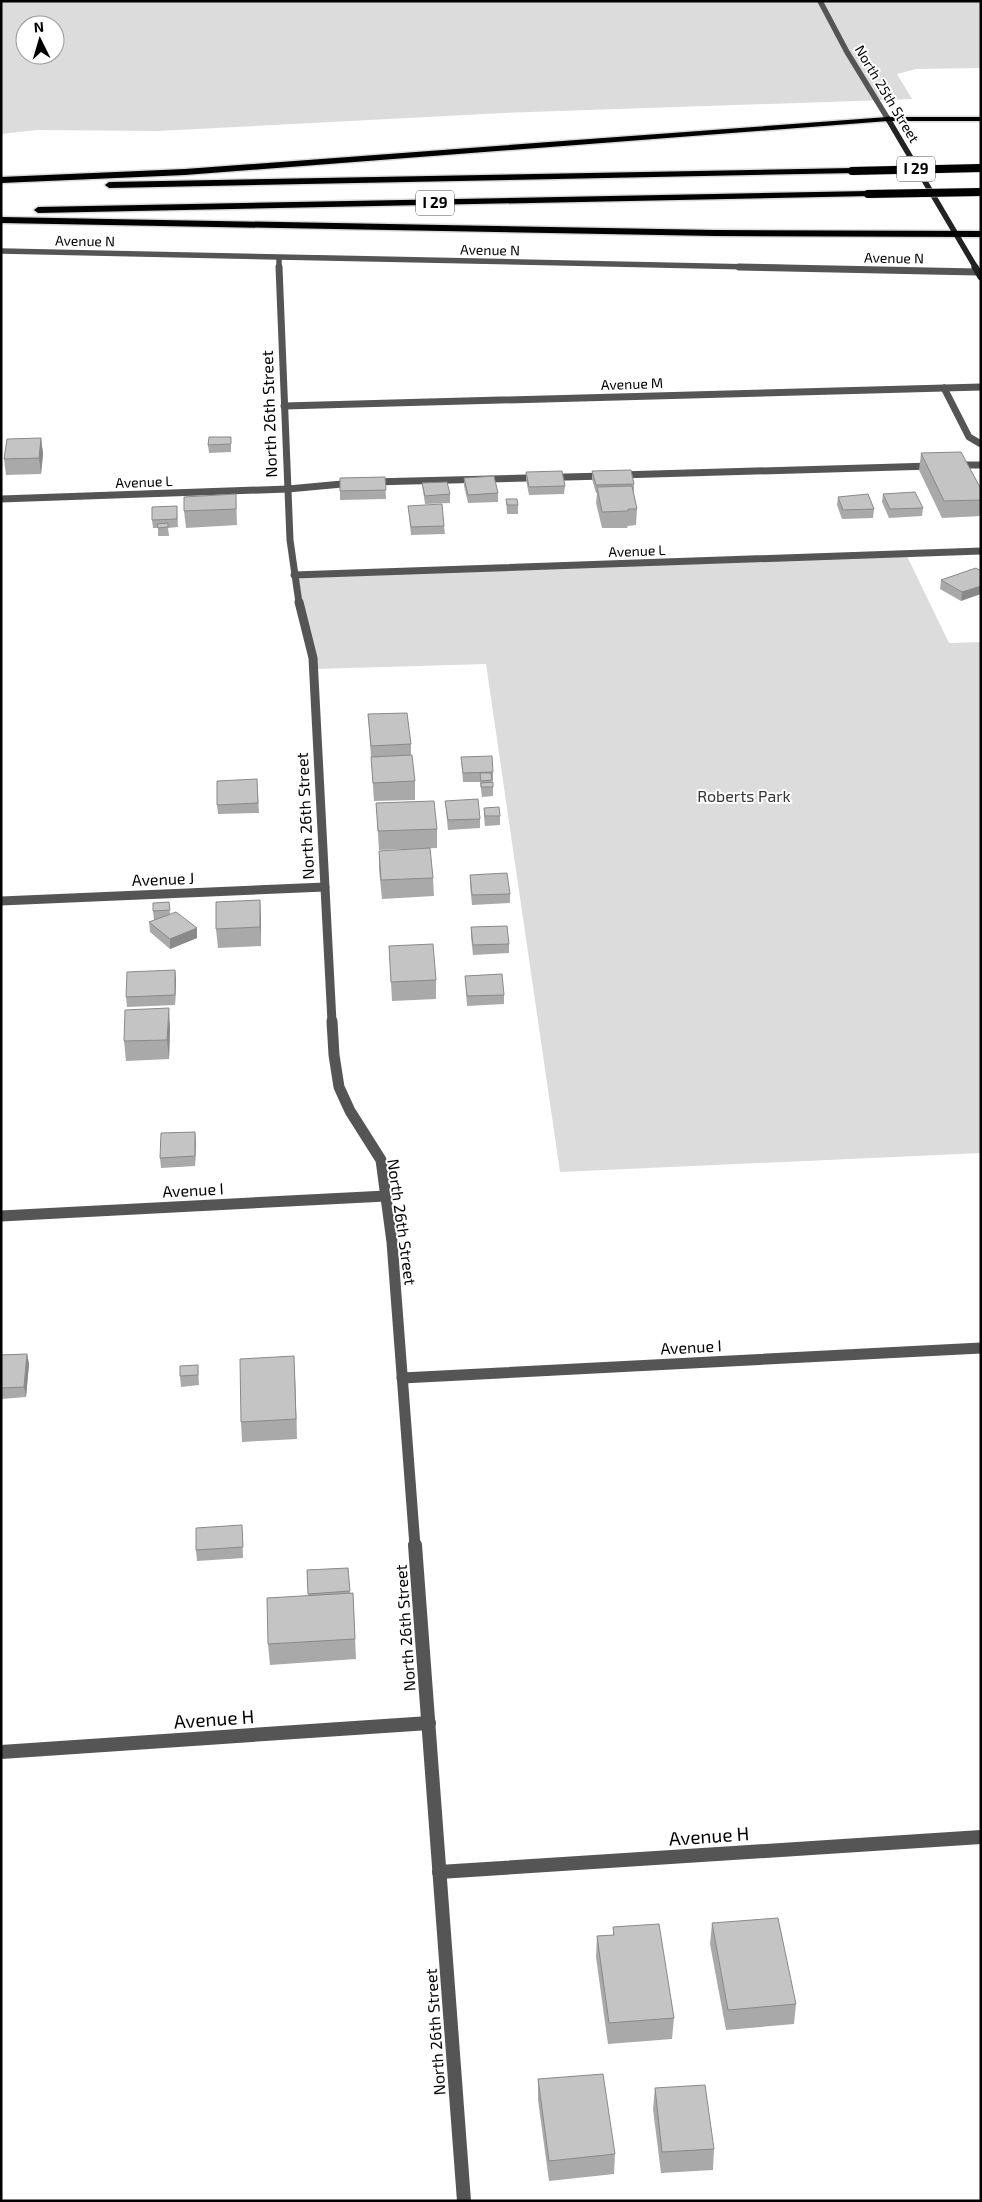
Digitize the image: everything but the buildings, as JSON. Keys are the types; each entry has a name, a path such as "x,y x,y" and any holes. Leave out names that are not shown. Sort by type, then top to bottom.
{"highway":[{"path":"1,180 185,172 888,119 981,119"},
{"name":"I 29","path":"1,187 981,168"},
{"name":"I 29","path":"1,211 981,192"},
{"path":"1,220 981,234"}],"street":[{"name":"North 25th Street","path":"820,1 847,52 980,274"},
{"name":"Avenue N","path":"1,251 980,274"},
{"name":"North 26th Street","path":"279,258 288,490 294,575 297,595 313,658 334,1055 339,1087 350,1111 381,1160 392,1242 464,2201"},
{"name":"Avenue M","path":"284,406 981,387"},
{"path":"944,388 969,437 981,444"},
{"path":"951,466 981,465"},
{"name":"Avenue L","path":"1,499 288,490 336,484 941,466"},
{"name":"Avenue L","path":"294,575 981,551"},
{"name":"Avenue J","path":"1,901 326,887"},
{"name":"Avenue I","path":"1,1216 386,1196"},
{"name":"Avenue I","path":"402,1378 981,1348"},
{"name":"Avenue H","path":"1,1752 428,1723"},
{"name":"Avenue H","path":"439,1872 981,1837"}],"green space":[{"path":"1,1 981,1 981,68 916,69 897,74 912,99 504,113 158,131 37,130 1,134"},
{"name":"Roberts Park","path":"906,554 949,643 981,642 981,1153 560,1172 486,664 314,669 294,575"}]}
